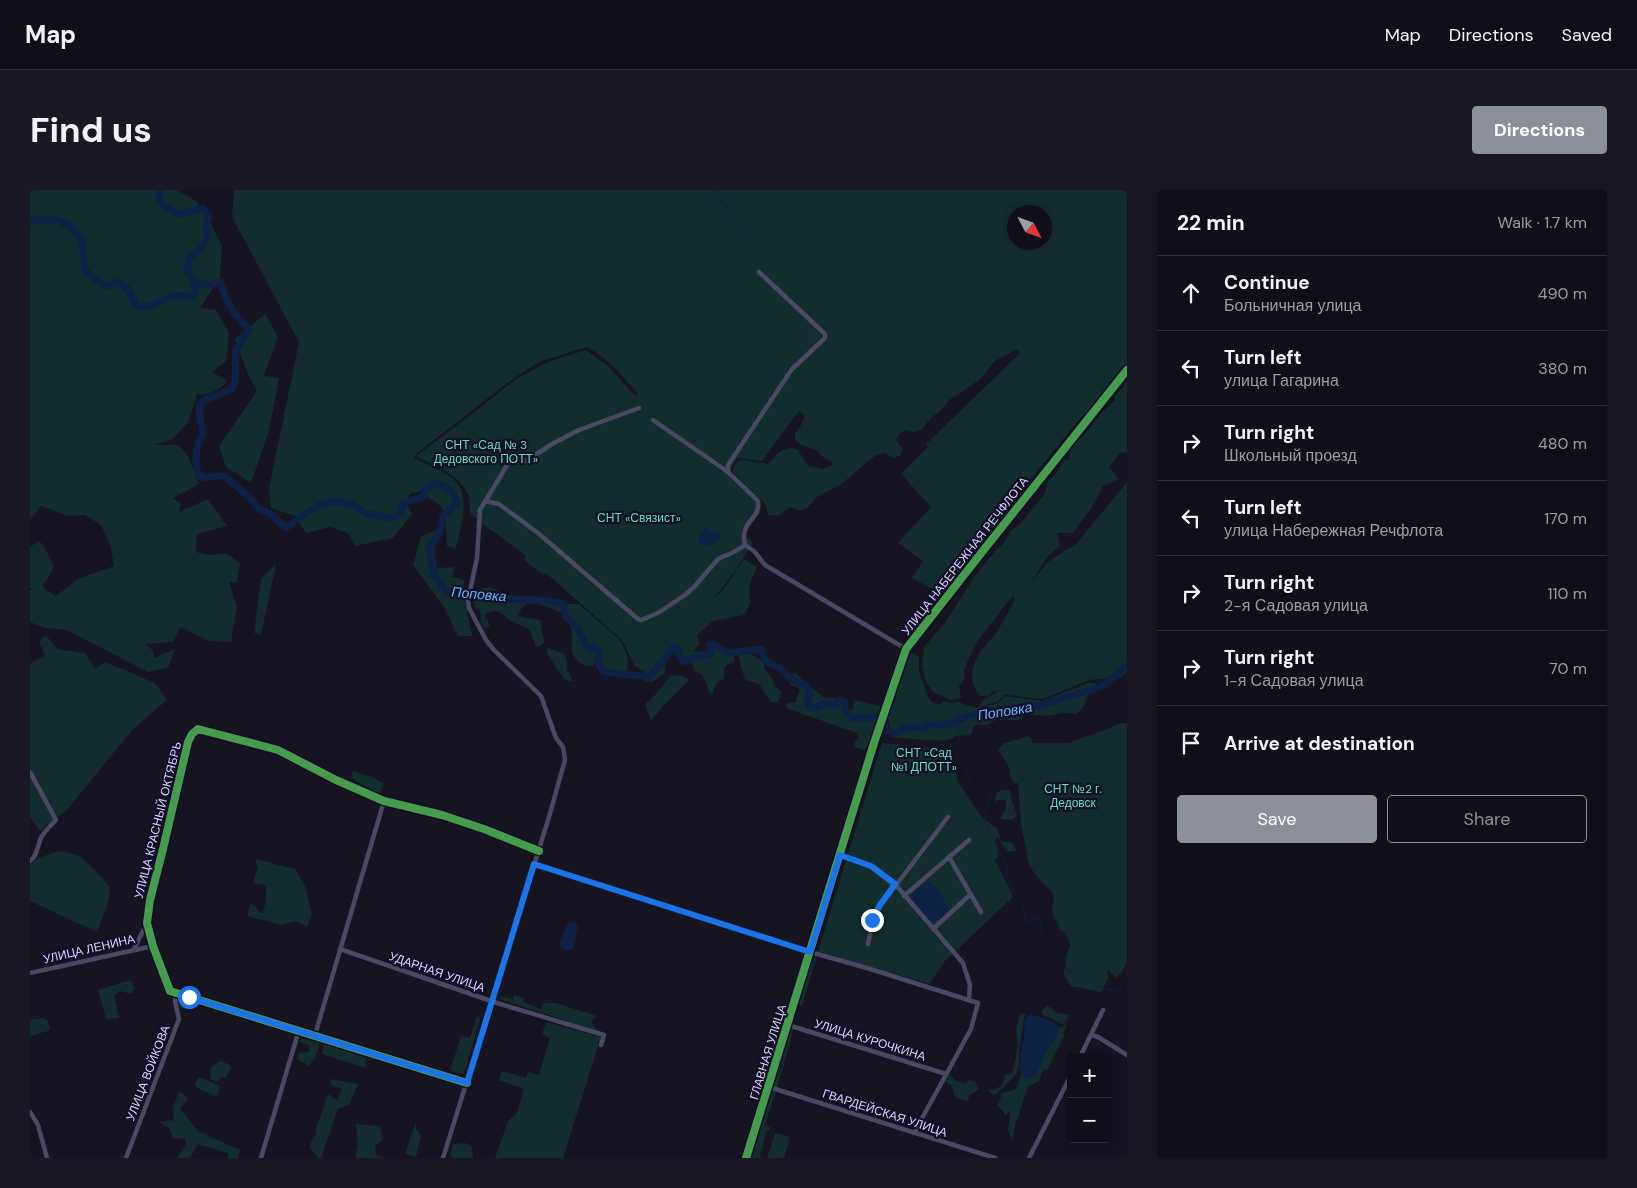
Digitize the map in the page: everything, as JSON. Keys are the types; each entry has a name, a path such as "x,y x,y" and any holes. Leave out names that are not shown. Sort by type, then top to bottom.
{"street":[{"path":"728,472 728,465 792,369 825,338 825,334 759,272"},
{"name":"УЛИЦА НАБЕРЕЖНАЯ РЕЧФЛОТА","path":"810,952 874,743 906,649 1127,370"},
{"path":"443,1158 539,851 565,760 563,747 556,738 541,696 494,650 486,640 469,608 468,600 477,558 480,510 512,457 526,461 552,444 579,430 639,408"},
{"path":"653,420 728,472 758,501 758,511 744,529 742,535 745,545 754,551 765,565 906,649"},
{"path":"485,501 499,504 538,533 641,620 658,613 685,596 718,559 736,552 745,545"},
{"name":"УЛИЦА КРАСНЫЙ ОКТЯБРЬ","path":"176,994 170,991 153,946 147,923 150,900 188,742 192,734 198,729 278,750 336,780 384,801"},
{"path":"30,772 56,820 41,837 34,858 30,861"},
{"path":"314,1035 384,801 442,815 539,851"},
{"path":"868,944 874,914 948,817"},
{"path":"904,896 969,840"},
{"path":"840,855 871,866 895,884 965,967 970,985 967,998"},
{"path":"949,857 981,912"},
{"path":"534,864 810,952 967,998 978,1003 970,1029 914,1132"},
{"path":"933,929 972,894"},
{"path":"134,949 147,923"},
{"name":"УЛИЦА ЛЕНИНА","path":"30,973 153,946"},
{"name":"УДАРНАЯ УЛИЦА","path":"340,949 492,1001 604,1035 600,1044"},
{"name":"ГЛАВНАЯ УЛИЦА","path":"746,1158 810,952"},
{"path":"176,994 299,1030 467,1083"},
{"name":"УЛИЦА ВОЙКОВА","path":"126,1158 179,1019 175,1000 176,994"},
{"path":"1082,1053 1103,1010"},
{"name":"УЛИЦА КУРОЧКИНА","path":"788,1025 946,1074"},
{"path":"261,1158 299,1030"},
{"path":"1092,1034 1127,1055"},
{"path":"1029,1158 1067,1083"},
{"name":"ГВАРДЕЙСКАЯ УЛИЦА","path":"769,1087 995,1158"},
{"path":"30,1112 38,1125 47,1158"}],"green space":[{"path":"30,190 177,190 196,201 207,217 222,246 220,277 200,308 216,310 229,333 226,361 212,372 226,380 226,383 213,392 197,394 189,421 173,439 154,445 179,445 188,456 199,484 173,498 181,503 179,512 208,499 227,526 197,534 196,552 209,555 225,553 240,563 237,582 229,582 237,607 231,642 209,641 181,627 173,642 146,644 154,652 154,658 175,649 168,668 148,672 67,630 45,628 30,622 30,591 33,588 30,588 30,547 39,541 44,546 54,567 42,585 56,596 78,579 114,566 110,544 101,525 85,515 68,516 41,506 30,520"},
{"path":"234,190 1127,190 1127,365 1086,418 1083,415 998,519 941,594 912,578 923,561 898,543 931,507 901,474 928,447 926,444 1020,353 1018,349 995,361 981,378 949,400 921,430 913,432 906,430 899,434 896,440 903,449 900,456 893,458 884,453 876,455 840,485 817,497 807,508 800,511 790,507 779,515 768,515 766,505 755,494 760,503 760,509 746,537 753,542 737,569 713,599 724,589 744,559 757,567 750,584 751,602 744,615 713,621 697,635 699,644 694,651 700,652 719,647 729,651 735,658 733,663 728,664 724,668 724,678 716,684 713,694 709,692 703,677 696,672 690,660 686,660 679,649 674,650 666,662 665,673 653,682 645,682 645,672 635,666 622,640 546,573 543,575 524,560 526,556 471,515 469,496 453,476 416,456 516,379 550,361 586,350 608,366 635,396 638,394 608,361 586,347 539,362 514,378 416,454 414,458 452,478 462,493 464,502 462,521 456,548 447,546 445,518 442,509 420,491 410,494 406,502 412,514 393,538 355,546 348,533 330,527 306,533 295,516 271,508 269,489 299,342 232,217","holes":["799,411 805,416 795,433 795,440 801,445 816,450 824,458 831,461 833,465 823,469 808,466 798,450 789,448 781,451 768,464 741,460 738,462 733,472 745,484 731,473 731,468 737,458 762,461"]},
{"path":"265,314 278,337 264,376 279,378 269,431 251,483 226,467 219,446 257,391 248,374 235,339"},
{"path":"1127,380 1127,452 1120,453 1109,467 1119,479 1103,486 1092,507 1073,533 1057,533 1060,546 1047,557 1031,582 1049,561 1077,543 1127,482 1127,672 1121,677 1089,680 1043,699 1005,695 997,702 978,707 983,700 997,692 995,690 988,696 980,696 973,683 972,676 975,662 982,649 1006,617 1015,599 1013,595 979,639 970,656 964,670 965,679 959,686 961,698 951,700 933,692 926,682 922,665 924,647 944,624 975,576 995,551 1005,542 1010,531 1018,526 1044,495 1048,481 1054,476 1064,461 1070,459 1071,447 1074,443 1086,433 1106,408 1115,401 1115,395 1123,388"},
{"path":"437,530 434,552 437,568 454,567 452,577 464,580 464,593 472,636 458,636 444,607 413,565 421,537"},
{"path":"276,564 261,635 254,633 261,579"},
{"path":"490,587 503,595 546,597 566,604 579,604 621,641 628,658 627,670 620,673 613,670 605,670 601,664 596,662 593,666 579,663 572,651 572,629 564,615 538,604 524,606 517,616 540,620 545,641 539,647 535,646 528,629 497,611 486,614 485,617 489,627 485,628 481,622 481,613 476,608 471,597 474,590"},
{"path":"46,635 57,649 85,653 95,669 105,662 155,683 167,700 132,730 67,810 40,831 30,817 30,664 45,655 39,642"},
{"path":"547,648 564,653 567,669 573,682 564,679 547,654"},
{"path":"913,653 919,657 919,672 928,697 937,704 941,704 943,701 950,703 958,702 976,708 998,703 1005,696 1042,701 1088,683 1095,683 1098,686 1089,693 1084,705 1077,714 1023,715 1022,719 1019,720 1003,719 987,725 977,724 972,729 972,733 947,740 891,737 887,715 909,655"},
{"path":"751,654 765,663 764,668 781,692 778,702 771,702 759,684 745,680 738,655"},
{"path":"795,673 823,697 839,699 847,708 852,710 853,700 880,706 881,710 873,717 873,734 864,750 854,747 855,742 859,738 857,733 788,709 786,705 789,702 795,703 800,690 796,686 791,686 789,681"},
{"path":"671,675 683,676 689,680 651,721 645,704 656,694"},
{"name":"СНТ №2 г. Дедовск","path":"1122,723 1127,723 1127,964 1117,978 1107,969 1108,979 1101,992 1071,986 1063,974 1071,945 1064,931 1061,932 1053,914 1053,893 1029,866 1021,824 1018,783 1014,783 1009,773 1010,770 998,749 1005,743 1029,736 1033,743 1069,743"},
{"name":"СНТ «Сад №1 ДПОТТ»","path":"882,743 945,749 945,758 957,774 958,782 983,819 997,828 1001,841 1013,843 1016,851 1007,852 997,836 995,841 999,856 995,860 1013,897 945,961 929,984 818,952"},
{"path":"353,771 372,777 384,784 380,794 351,778"},
{"path":"1010,790 1017,815 1012,820 1001,819 1006,809 1006,800 998,800 996,803 995,797 997,792"},
{"path":"59,851 78,855 110,887 109,900 97,932 30,901 30,864 41,857"},
{"path":"255,859 295,869 305,886 312,915 307,927 296,921 282,925 247,916 251,902 262,914 266,901 266,886 255,884 253,881 258,868"},
{"path":"817,957 802,1006 797,1003 810,961 812,958"},
{"path":"131,980 135,988 131,994 120,991 114,996 119,1018 106,1019 98,990"},
{"path":"514,995 524,998 523,1002 541,1009 543,1003 556,1003 597,1016 591,1022 598,1031 499,999 502,996 513,1000"},
{"path":"1047,1005 1057,1013 1070,1015 1064,1022 1067,1026 1063,1033 1065,1034 1048,1069 1043,1070 1039,1081 1028,1086 1015,1126 1012,1142 1008,1129 1011,1110 1005,1116 997,1105 1003,1093 1016,1089 1022,1073 1024,1077 1035,1075 1060,1027 1066,1026 1042,1014 1041,1011"},
{"path":"1025,1013 1019,1050 1019,1066 1015,1076 995,1095 990,1093 987,1089 995,1090 1003,1084 1005,1075 1013,1072 1018,1045 1016,1029 1020,1014"},
{"path":"477,1016 480,1019 464,1074 450,1071 461,1036 470,1038"},
{"path":"43,1018 48,1021 50,1028 48,1031 30,1036 30,1020"},
{"path":"546,1022 601,1037 563,1158 495,1158 508,1121 517,1113 524,1089 499,1080 502,1071 526,1078 528,1072 539,1075 550,1038 542,1034"},
{"path":"789,1029 794,1029 777,1087 774,1085 781,1066 778,1065"},
{"path":"301,1038 320,1043 315,1058 309,1066 297,1059 299,1053 308,1052 310,1046 300,1042"},
{"path":"324,1044 367,1058 365,1068 322,1054"},
{"path":"221,1061 232,1066 226,1078 223,1077 216,1082 211,1079 210,1068"},
{"path":"949,1074 956,1081 966,1084 969,1080 975,1081 979,1089 969,1096 968,1101 956,1098 951,1085 945,1081"},
{"path":"201,1077 220,1086 217,1095 215,1096 196,1087 195,1084 198,1078"},
{"path":"330,1079 358,1084 349,1105 338,1109 321,1158 319,1158 309,1147 313,1137 317,1135 315,1132 328,1094 337,1100 342,1089 331,1085"},
{"path":"773,1090 776,1091 765,1125 770,1127 770,1129 767,1130 760,1156 762,1158 753,1158 749,1155 753,1151"},
{"path":"179,1091 188,1098 180,1109 199,1132 240,1150 238,1158 228,1158 228,1153 198,1144 190,1158 177,1158 186,1144 185,1138 173,1139 170,1129 159,1122 174,1120 173,1108"},
{"path":"416,1122 416,1129 421,1135 416,1157 405,1154"},
{"path":"356,1124 380,1126 383,1140 375,1146 376,1156 387,1158 355,1158 358,1146"},
{"path":"775,1133 790,1137 784,1158 767,1158"},
{"path":"466,1143 472,1147 473,1158 453,1158 450,1155 453,1144"}],"water":[{"path":"707,527 709,531 718,533 721,538 709,546 698,543 701,532"},
{"path":"928,881 937,889 949,909 941,918 930,922 911,898 914,891"},
{"path":"570,922 577,924 578,928 573,949 567,951 561,948 560,943 567,924"},
{"path":"1031,1014 1046,1019 1060,1027 1035,1075 1030,1078 1024,1077 1020,1063 1025,1022"}],"waterway":[{"path":"30,223 34,220 57,220 72,227 82,241 85,271 99,282 108,286 118,282 125,286 136,306 150,306 173,296 194,295 195,283 187,271 190,257 201,249 208,236 206,224 209,215 203,208 179,214 164,206 159,200 160,190"},
{"path":"714,190 748,238"},
{"name":"Поповка","path":"195,283 209,285 221,282 226,299 234,313 249,329 236,349 235,382 232,389 203,401 199,409 203,434 199,442 196,462 199,475 202,478 224,476 249,497 260,510 272,515 286,528 307,512 321,505 338,501 354,505 367,514 393,518 400,514 403,503 423,497 425,490 434,483 443,486 452,492 457,503 443,516 440,532 429,548 435,577 448,593 468,593 486,597 497,595 511,599 550,601 563,604 565,615 577,627 586,645 590,648 595,648 599,653 598,664 604,672 649,677 674,648 678,650 680,659 684,662 710,654 712,652 710,645 712,644 728,653 760,649 769,664 779,667 790,678 807,686 811,696 807,701 811,708 819,707 824,703 835,705 840,700 845,702 846,711 852,718 876,719"},
{"name":"Поповка","path":"884,721 886,730 896,733 906,728 924,728 927,725 950,724 968,716 985,712 1038,706 1103,686 1127,666"},
{"path":"954,721 959,739"},
{"path":"965,770 972,786 990,793 990,800 984,820 1007,867 1008,879 1013,892 1023,906 1026,921 1034,921 1034,917 1040,919 1044,936 1063,956 1068,970 1097,986 1122,992"}],"cycle path":[{"path":"746,1158 874,743 906,649 1127,370"},
{"path":"467,1083 170,991 153,946 147,923 150,900 188,742 192,734 198,729 278,750 336,780 384,801 442,815 539,851"}],"route":[{"path":"189,997 467,1083 534,864 810,952 840,855 871,866 895,884 874,914 872,920"}],"park label":[{"name":"СНТ «Сад № 3 Дедовского ПОТТ»","path":"486,452"},
{"name":"СНТ «Связист»","path":"639,518"}]}
